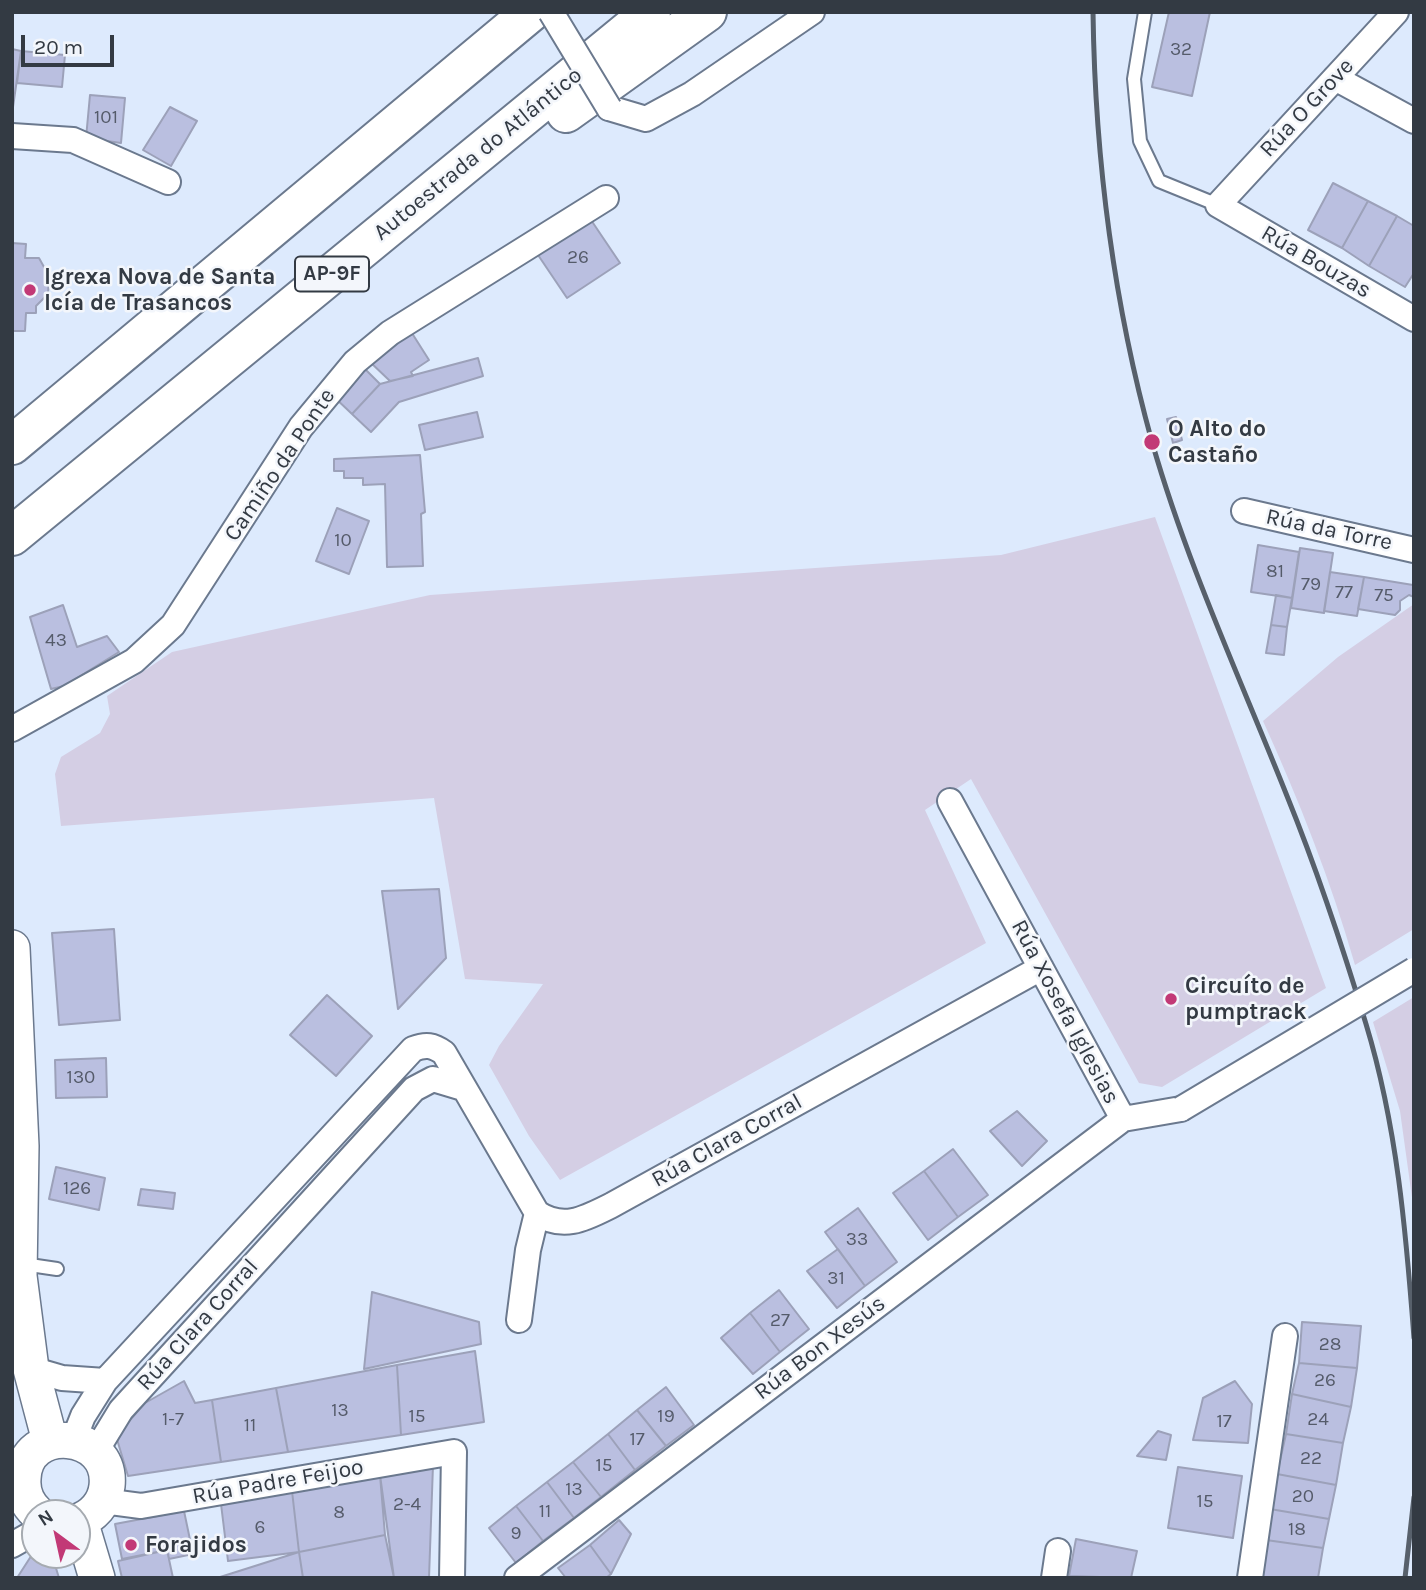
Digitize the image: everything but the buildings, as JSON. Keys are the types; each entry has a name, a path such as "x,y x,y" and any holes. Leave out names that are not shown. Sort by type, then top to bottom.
{"highway":[{"path":"205,282 496,12"},
{"path":"12,445 531,12"},
{"name":"Autoestrada do Atlántico","path":"12,536 651,12"},
{"path":"320,284 526,143 707,12"}],"street":[{"path":"551,12 609,108 646,119 692,94 812,12"},
{"name":"Rúa O Grove","path":"1218,205 1396,12"},
{"path":"1335,78 1414,121"},
{"path":"12,136 73,140 168,182"},
{"name":"Camiño da Ponte","path":"12,729 134,661 173,625 301,427 355,362 390,333 606,198"},
{"name":"Rúa Bouzas","path":"1218,205 1414,319"},
{"name":"Rúa da Torre","path":"1244,512 1414,550"},
{"name":"Rúa Xosefa Iglesias","path":"950,801 1123,1119 1181,1109 1414,970"},
{"path":"12,948 19,1051 16,1220 31,1369 73,1444 106,1471 106,1491 91,1509"},
{"name":"Rúa Clara Corral","path":"73,1444 83,1416 105,1381 404,1055 424,1045 435,1046 444,1053 537,1213 559,1223 574,1222 1041,968"},
{"path":"12,1086 19,1051"},
{"name":"Rúa Clara Corral","path":"73,1444 108,1427 136,1392 414,1089 433,1079 463,1088"},
{"name":"Rúa Bon Xesús","path":"517,1578 1123,1119"},
{"path":"519,1320 528,1250 537,1213"},
{"path":"1250,1578 1285,1336"},
{"name":"Rúa Clara Corral","path":"31,1369 62,1378 105,1381"},
{"path":"26,1499 17,1479 31,1455 73,1444"},
{"name":"Rúa Padre Feijoo","path":"91,1513 454,1452 452,1578"},
{"path":"91,1540 97,1578"},
{"path":"1054,1578 1058,1551"}],"lane":[{"path":"1145,12 1134,79 1140,141 1159,181 1218,205"},
{"path":"19,1264 57,1269"}],"shaded area":[{"path":"1155,517 1326,988 1162,1087 1139,1083 971,779 925,810 986,943 560,1180 529,1136 489,1065 499,1046 543,984 465,979 434,798 61,826 55,774 61,757 100,733 110,714 107,696 172,652 430,595 1001,555"},
{"path":"1414,604 1414,929 1355,965 1314,841 1263,721 1338,657"},
{"path":"1414,997 1414,1212 1400,1111 1373,1022"}],"railway":[{"path":"1093,12 1102,175 1117,282 1138,389 1181,532 1309,852 1366,1024 1393,1140 1414,1338"},
{"path":"1405,1578 1414,1497"}],"place":[{"name":"Igrexa Nova de Santa Icía de Trasancos","path":"30,290"},
{"name":"O Alto do Castaño","path":"1152,442"},
{"name":"Circuíto de pumptrack","path":"1171,999"},
{"name":"Forajidos","path":"131,1545"}]}
